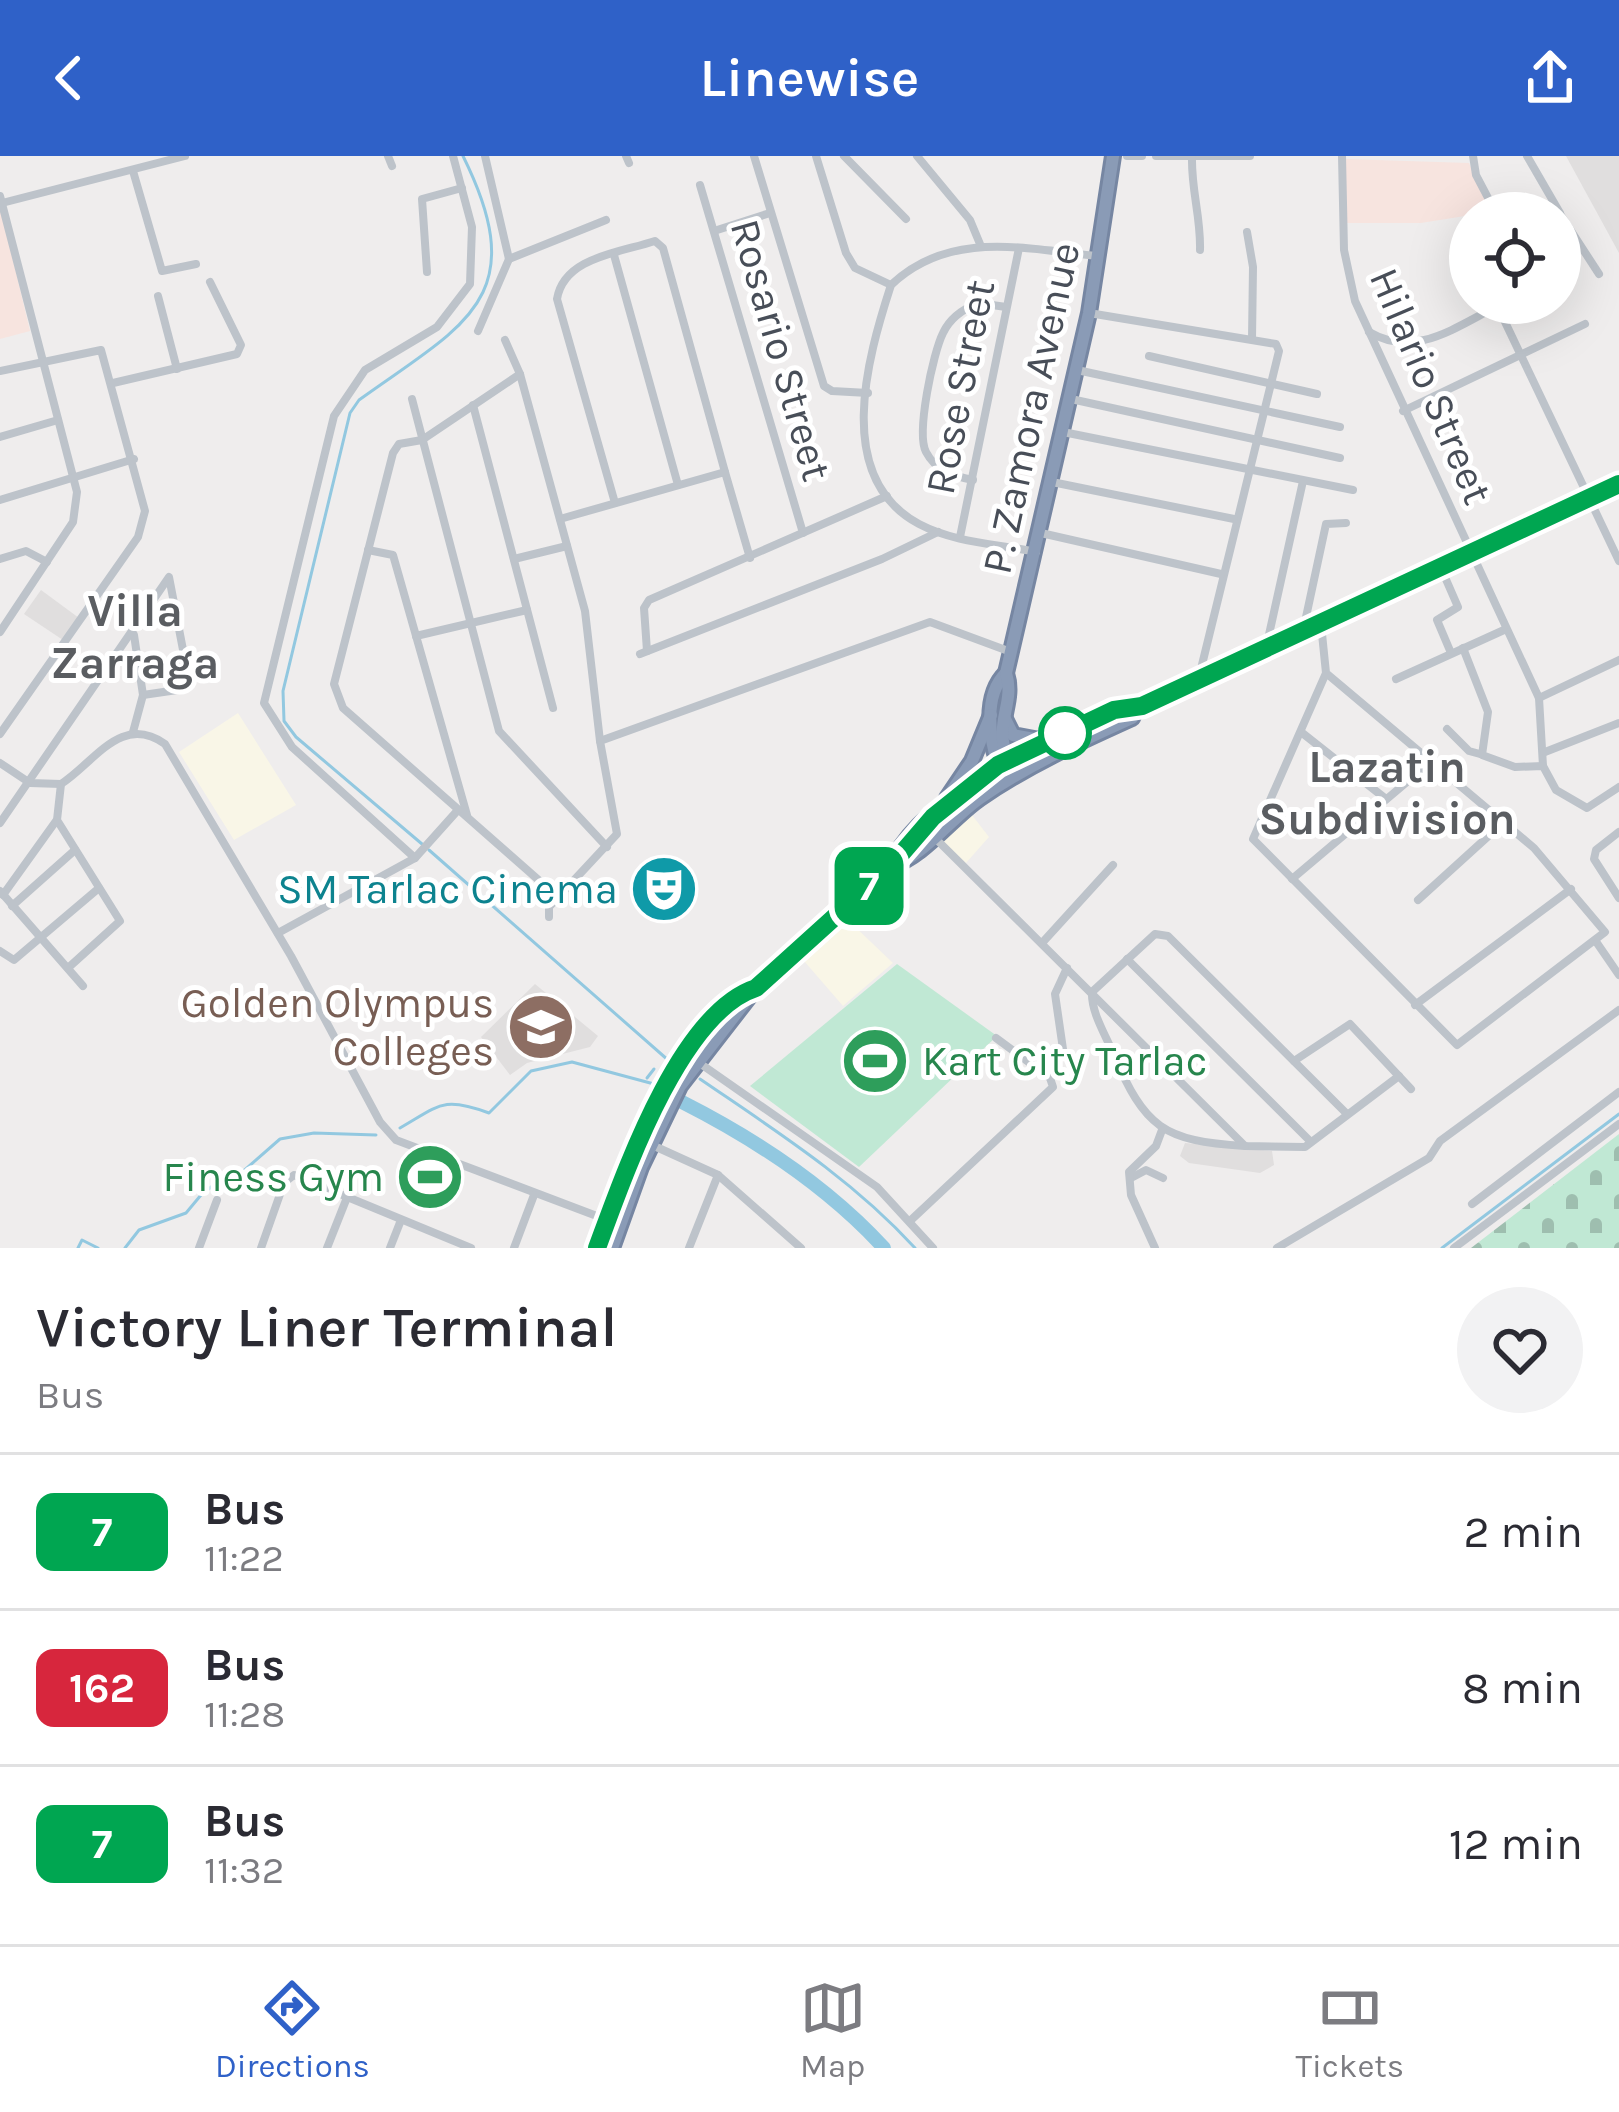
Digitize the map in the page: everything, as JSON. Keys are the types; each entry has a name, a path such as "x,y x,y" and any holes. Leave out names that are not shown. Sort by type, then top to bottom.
{"highway":[{"name":"P. Zamora Avenue","path":"1012,777 1003,763 996,714 999,678 1006,673 1064,432 1089,313 1112,156"},
{"path":"933,817 1003,763 1046,741 1126,706 1136,709 1619,484"},
{"path":"890,867 904,862 1012,777 1132,718 1136,709"},
{"path":"612,1248 633,1148 671,1074 738,997 756,988 890,867 933,817 996,714 1013,735 1046,741"},
{"path":"597,1248 697,1061 743,1011 756,988"}],"street":[{"path":"0,632 73,523 76,478 40,359 1,200 185,156"},
{"path":"416,856 292,747 264,703 334,416 365,370 437,327 470,284 472,227 453,156"},
{"path":"478,331 508,259 484,156"},
{"path":"754,156 824,386 832,392 868,393"},
{"path":"826,156 816,157 846,253 856,268 891,285"},
{"path":"844,156 906,219"},
{"path":"917,156 970,220 980,244"},
{"path":"1127,156 1142,156"},
{"path":"1156,156 1250,156"},
{"name":"Hilario Street","path":"1342,156 1345,250 1367,331 1539,698 1543,766"},
{"path":"1473,156 1485,192"},
{"path":"1527,156 1548,192"},
{"path":"1192,157 1200,250"},
{"path":"133,171 162,271 196,264"},
{"name":"Rosario Street","path":"700,185 803,533"},
{"path":"427,272 422,200 462,188"},
{"path":"714,231 770,212"},
{"path":"508,259 524,257 605,220"},
{"path":"1247,232 1254,283 1252,339"},
{"path":"615,503 557,298 566,273 655,241 663,248 750,558"},
{"path":"1036,552 921,525 887,496 862,447 868,393 891,285 943,253 980,244 1097,256"},
{"name":"Rose Street","path":"960,537 1018,248"},
{"path":"1581,248 1599,274"},
{"path":"614,255 678,484"},
{"path":"113,383 240,350 209,282"},
{"path":"158,296 177,369"},
{"path":"973,480 941,470 928,456 923,419 941,336 949,324 978,303 1006,308"},
{"path":"1089,313 1276,344 1198,681"},
{"path":"1367,331 1389,344 1410,345 1456,324"},
{"path":"1508,324 1619,561"},
{"path":"1403,411 1585,324"},
{"path":"505,340 520,374 585,611 600,741 617,830 607,848 548,909 549,916"},
{"path":"0,371 97,348 113,383 145,511 138,537 0,734"},
{"path":"1149,356 1317,394"},
{"path":"1077,370 1340,427"},
{"path":"520,374 422,440 399,444 393,453 335,696 559,898"},
{"path":"412,399 499,730 607,848"},
{"path":"1071,399 1340,458"},
{"path":"473,405 553,708"},
{"path":"0,437 58,420"},
{"path":"1064,432 1353,490"},
{"path":"0,500 134,459"},
{"path":"560,519 725,472"},
{"path":"1266,648 1303,481"},
{"path":"1052,482 1234,519"},
{"path":"887,496 646,602 644,653 882,559 939,531"},
{"path":"1303,631 1326,524 1346,523"},
{"path":"1041,533 1221,574"},
{"path":"514,559 567,546"},
{"path":"368,550 393,555 462,813"},
{"path":"0,559 26,551 47,562"},
{"path":"1441,567 1458,607 1437,620 1451,653"},
{"path":"0,823 169,578 189,681 184,689 143,695"},
{"path":"416,636 527,610"},
{"path":"600,741 930,622 1011,652"},
{"path":"1320,622 1326,674 1253,834 1457,1046 1606,936 1571,889 1505,821 1326,674"},
{"path":"1396,679 1504,630"},
{"path":"133,732 143,695 134,634"},
{"path":"1462,648 1488,712 1480,754"},
{"path":"1539,698 1619,660"},
{"path":"1545,752 1619,723"},
{"path":"1448,729 1460,744 1480,754 1515,767 1543,766 1547,779 1578,806 1594,806 1619,787"},
{"path":"0,763 31,783 61,784 111,742 133,732 165,744 278,933 380,1122 396,1140 614,1222"},
{"path":"1301,732 1386,799"},
{"path":"1292,879 1433,760"},
{"path":"61,784 57,820 2,893 83,986"},
{"path":"278,933 416,856 462,813"},
{"path":"57,820 118,925 68,968"},
{"path":"1418,901 1505,821"},
{"path":"1619,832 1596,850 1594,859 1619,898"},
{"path":"933,836 1245,1146"},
{"path":"12,906 75,850"},
{"path":"1042,943 1112,865"},
{"path":"0,951 14,960 99,888"},
{"path":"1415,1005 1571,889"},
{"path":"1092,992 1151,936 1164,933 1347,1114"},
{"path":"1597,943 1619,975"},
{"path":"1127,958 1310,1141"},
{"path":"1064,1056 1055,994 1067,968"},
{"path":"1092,992 1135,1104 1162,1130 1208,1144 1301,1148 1399,1076"},
{"path":"1277,1248 1429,1157 1440,1141 1619,1010"},
{"path":"1294,1061 1350,1024 1411,1089"},
{"path":"910,1221 1053,1087 1050,1078 996,1038"},
{"path":"697,1061 877,1187 933,1248"},
{"path":"1472,1204 1619,1092"},
{"path":"1454,1248 1619,1124"},
{"path":"1155,1248 1131,1196 1129,1167 1156,1146 1162,1130"},
{"path":"651,1144 718,1175 801,1248"},
{"path":"1131,1178 1146,1169 1163,1178"},
{"path":"689,1248 718,1175"},
{"path":"262,1248 287,1177 401,1220 452,1245 471,1248"},
{"path":"514,1248 533,1195"},
{"path":"199,1248 217,1199"},
{"path":"327,1248 346,1200"},
{"path":"390,1248 401,1220"}],"shaded area":[{"path":"1566,156 1619,156 1619,253"},
{"path":"1345,159 1469,163 1481,192 1449,192 1449,219 1346,223"},
{"path":"0,206 30,331 0,339"},
{"path":"41,590 79,618 63,640 24,614"},
{"path":"238,713 296,805 234,840 179,752"},
{"path":"972,815 989,837 966,863 940,840"},
{"path":"849,921 893,963 843,1006 804,961"},
{"name":"Golden Olympus Colleges","path":"535,984 598,1036 590,1047 527,1063 510,1075 481,1037"},
{"path":"1185,1143 1272,1151 1274,1165 1260,1173 1189,1163 1180,1156"}],"green space":[{"name":"Kart City Tarlac","path":"897,964 997,1036 859,1167 750,1086"},
{"path":"1619,1134 1619,1248 1471,1248"}],"waterway":[{"path":"422,844 296,737 284,721 283,691 350,413 359,400 456,328 477,304 489,276 491,244 483,204 463,156"},
{"path":"429,850 668,1060"},
{"path":"400,1128 451,1104 489,1113 531,1071 572,1062 654,1084"},
{"path":"647,1078 654,1069"},
{"path":"700,1079 839,1178 915,1248"},
{"path":"682,1102 790,1166 884,1248"},
{"path":"1442,1248 1619,1114"},
{"path":"125,1248 139,1230 186,1213 220,1180 239,1175 280,1139 314,1133 376,1135"},
{"path":"78,1248 82,1240 98,1248"}],"bus line":[{"name":"7","path":"597,1248 640,1133 682,1059 738,997 756,988 890,867 905,844 973,783 1007,760 1068,731 1126,706 1136,709 1619,484"}],"place":[{"name":"SM Tarlac Cinema","path":"664,889"},
{"name":"Golden Olympus Colleges","path":"541,1027"},
{"name":"Kart City Tarlac","path":"875,1061"},
{"name":"Finess Gym","path":"430,1177"}],"district":[{"name":"Villa Zarraga","path":"135,637"},
{"name":"Lazatin Subdivision","path":"1387,793"}]}
